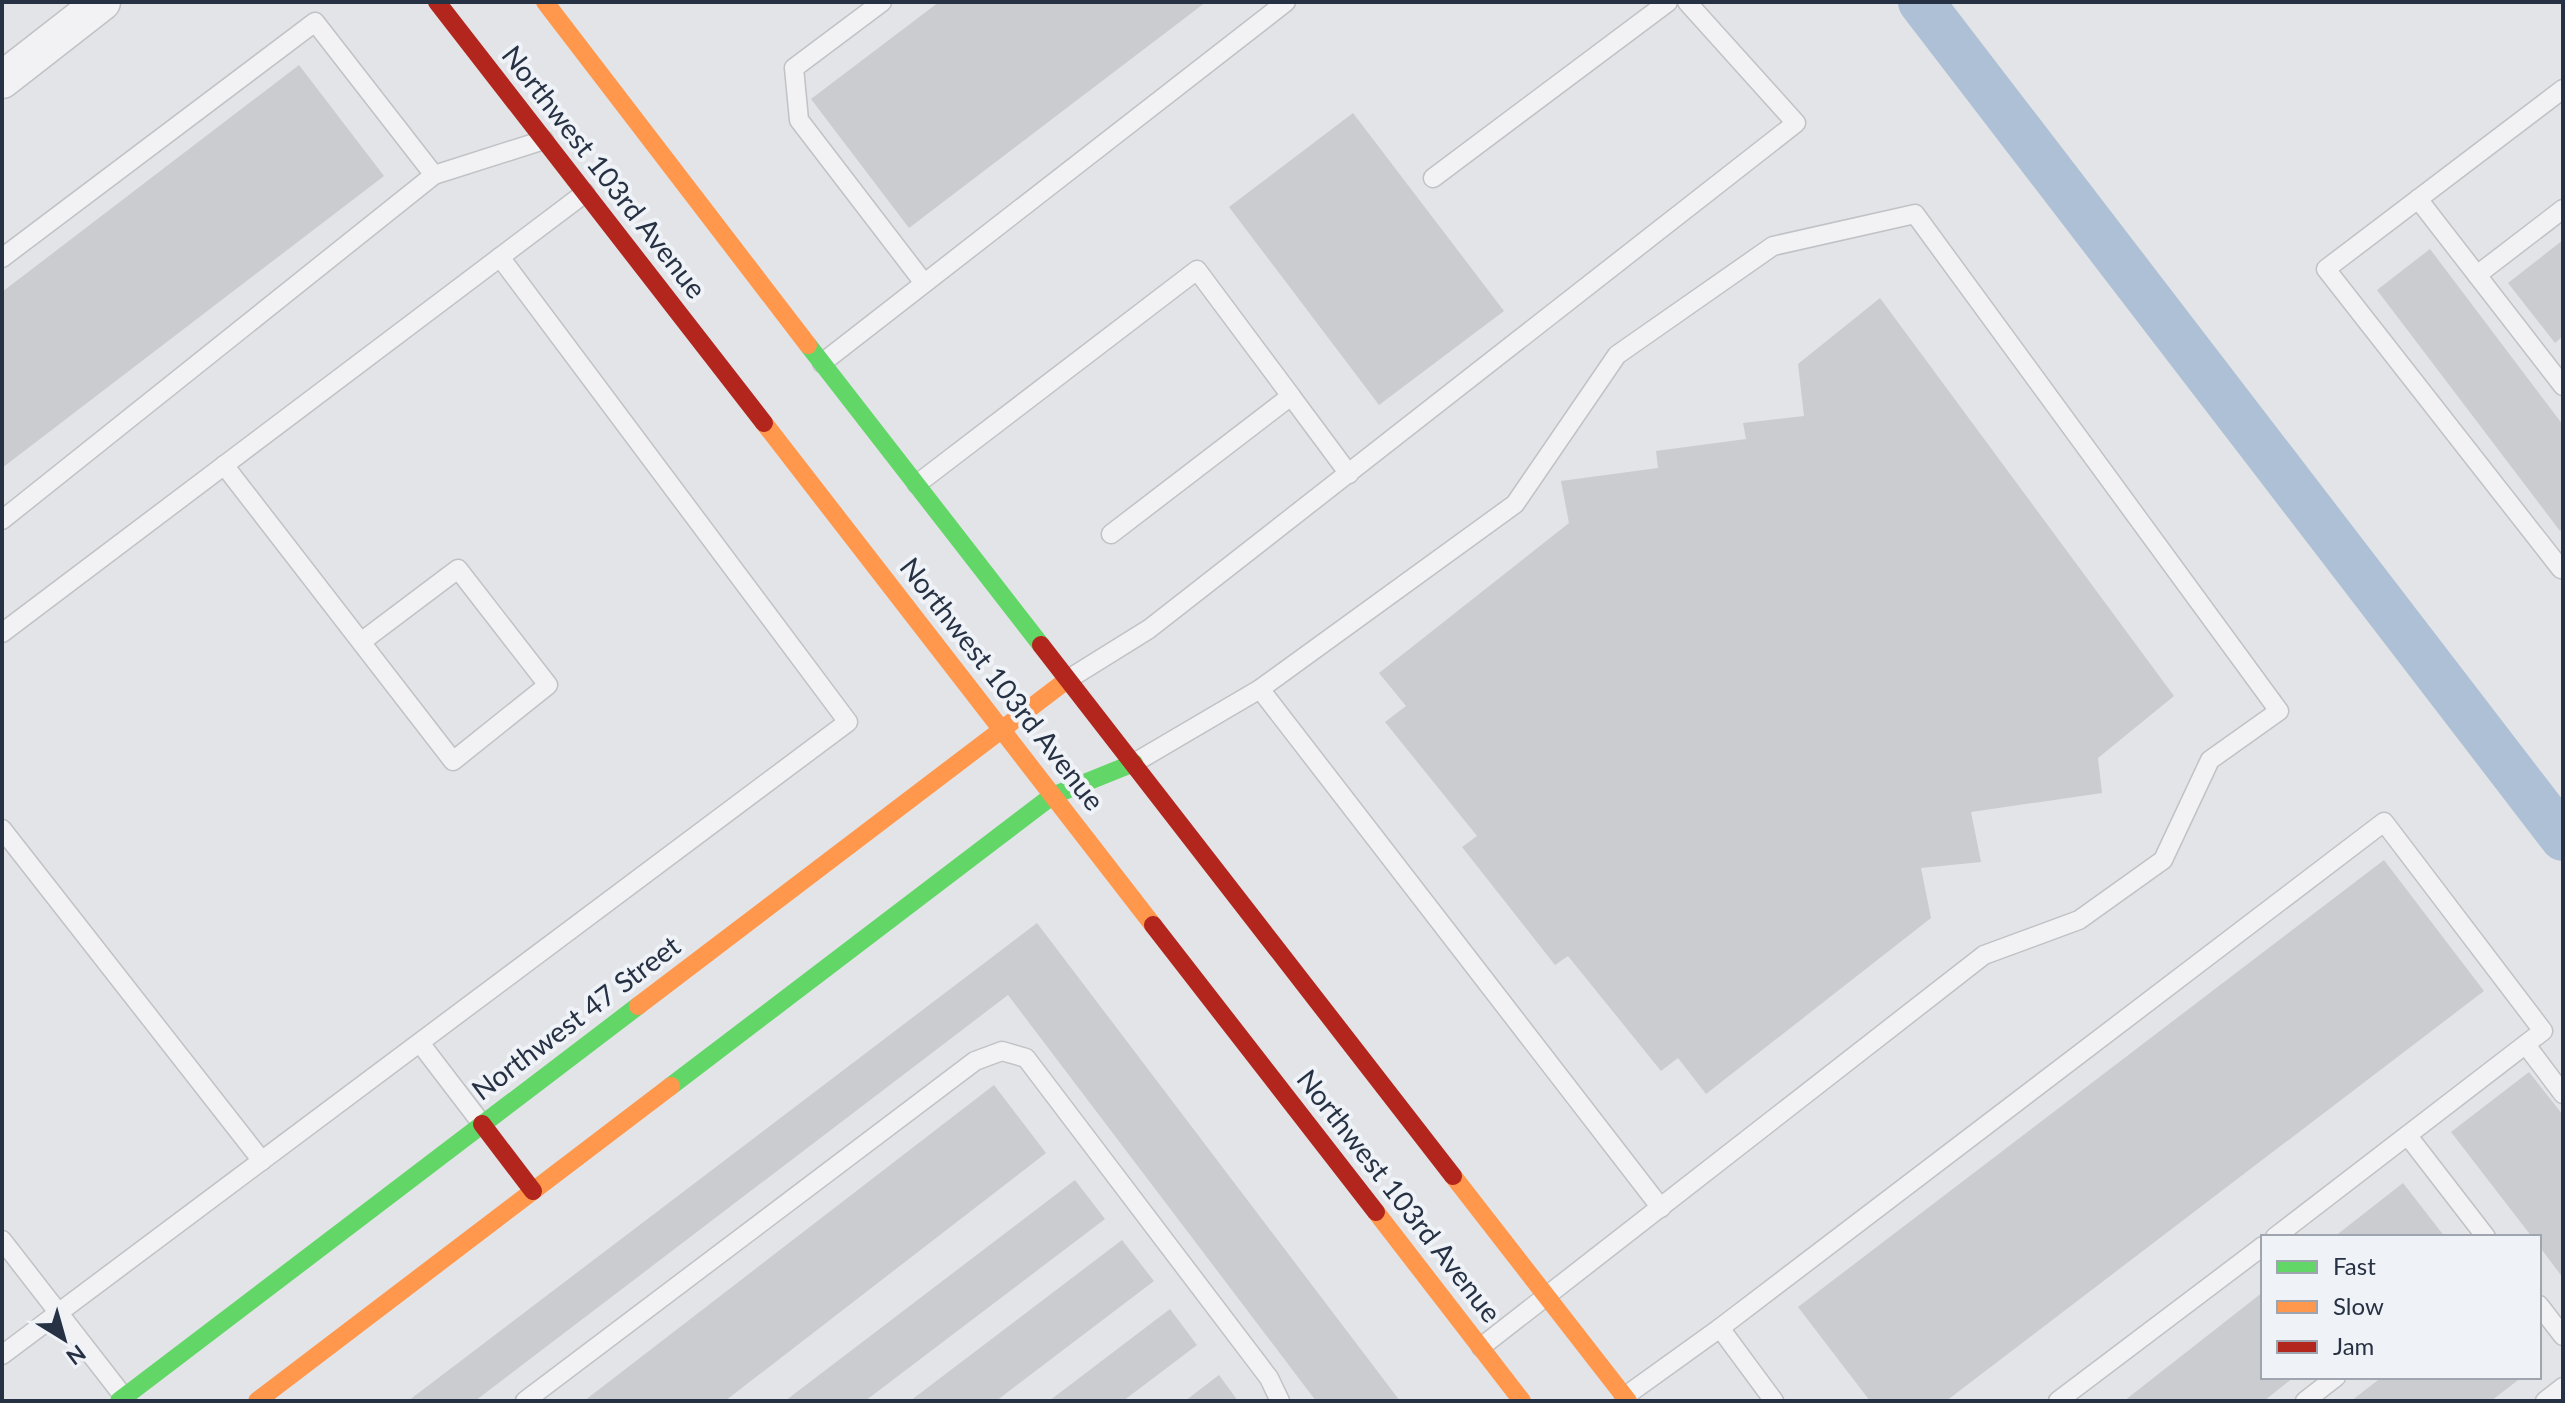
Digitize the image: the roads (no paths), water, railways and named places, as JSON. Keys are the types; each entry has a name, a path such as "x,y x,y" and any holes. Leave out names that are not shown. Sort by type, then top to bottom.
{"street":[{"path":"2,80 102,2"},
{"name":"Northwest 103rd Avenue","path":"437,2 1522,1401"},
{"name":"Northwest 103rd Avenue","path":"545,2 1624,1400"},
{"name":"Northwest 47 Street","path":"122,1399 1067,680"},
{"path":"257,1401 1052,796 1134,763"},
{"path":"482,1124 533,1191"}],"lane":[{"path":"882,2 794,68 799,120 924,283"},
{"path":"822,363 1286,2"},
{"path":"1433,178 1668,2"},
{"path":"1067,680 1149,629 1796,123 1687,2"},
{"path":"2,258 315,22 434,175"},
{"path":"2563,89 2326,269 2561,569 2563,567"},
{"path":"2,520 434,175 544,140"},
{"path":"2,633 585,193"},
{"path":"2418,199 2563,386"},
{"path":"2477,275 2563,209"},
{"path":"1134,763 1260,689 1515,504 1617,355 1773,246 1915,214 2279,711 2210,760 2163,860 2079,920 1984,955 1481,1347"},
{"path":"2,1355 848,722 500,257"},
{"path":"916,485 1197,270 1349,474"},
{"path":"1111,534 1291,396"},
{"path":"224,465 453,761 548,685 458,569 361,642"},
{"path":"1260,689 1661,1208"},
{"path":"1624,1400 2384,822 2543,1031 2278,1235"},
{"path":"2,829 262,1161"},
{"path":"420,1043 482,1124"},
{"path":"2526,1045 2563,1094"},
{"path":"525,1401 975,1061 1002,1051 1026,1058 1269,1378 1280,1401"},
{"path":"2408,1136 2484,1235"},
{"path":"2,1240 122,1399"},
{"path":"2058,1401 2261,1248"},
{"path":"2541,1308 2563,1336"},
{"path":"1720,1328 1774,1401"},
{"path":"2305,1401 2333,1379"},
{"path":"2545,1401 2563,1387"}],"waterway":[{"path":"1921,2 2563,838"}]}
